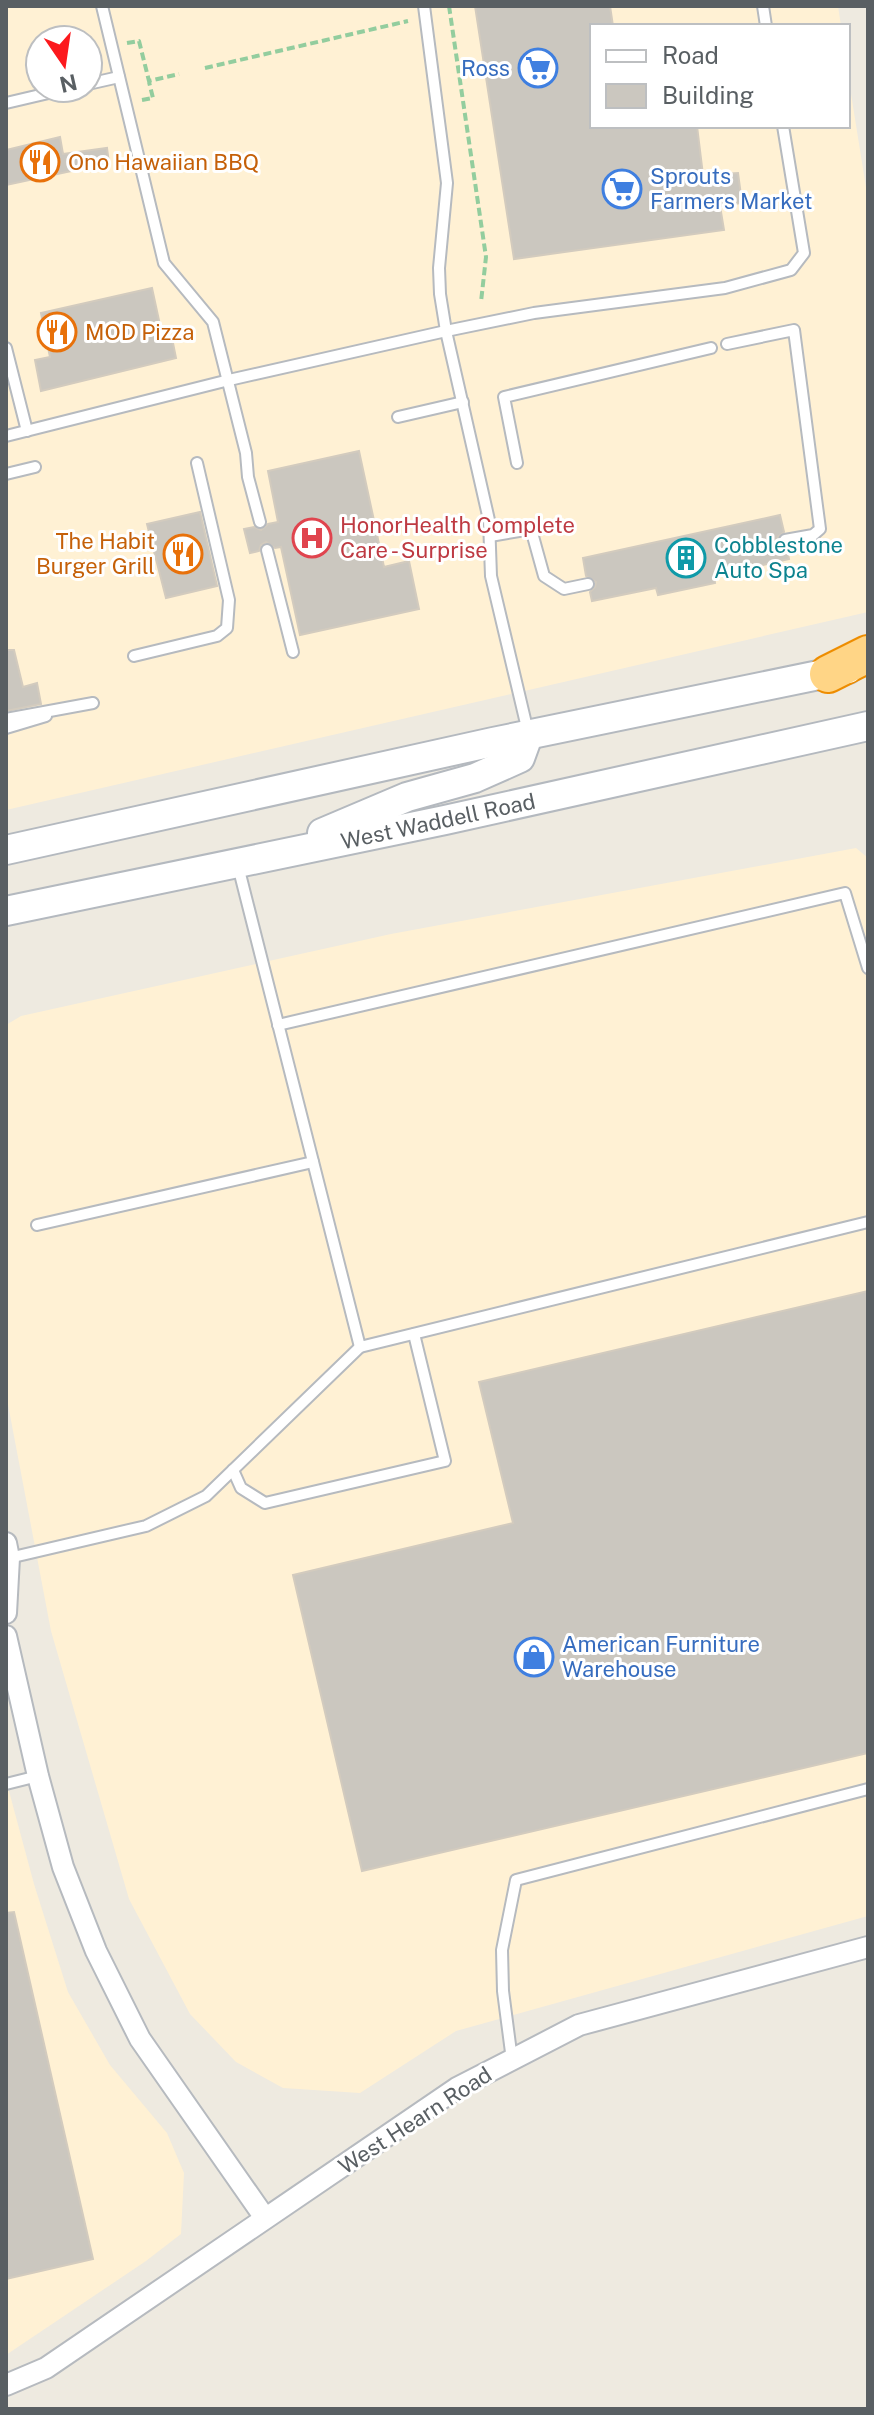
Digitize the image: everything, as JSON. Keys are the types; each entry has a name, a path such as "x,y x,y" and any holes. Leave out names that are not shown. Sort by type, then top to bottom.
{"highway":[{"path":"828,674 868,654"}],"main road":[{"path":"6,850 868,665"},
{"name":"West Waddell Road","path":"6,911 267,858 868,726"},
{"path":"267,858 407,797 499,769 520,758 528,736"}],"street":[{"path":"6,1613 7,1553"},
{"path":"6,1636 38,1776 63,1867 96,1951 134,2026 265,2218"},
{"name":"West Hearn Road","path":"6,2385 46,2368 457,2088 579,2025 868,1947"}],"lane":[{"path":"102,6 164,263 213,322 260,522"},
{"path":"424,6 447,183 439,268 446,331 487,510 491,576 528,736"},
{"path":"104,80 119,77"},
{"path":"6,436 229,380 446,331 534,313 725,288 791,270 804,253 783,128"},
{"path":"727,344 794,330 820,529 813,535 785,540"},
{"path":"6,348 12,393 27,431"},
{"path":"517,463 504,397 711,348"},
{"path":"398,417 463,402"},
{"path":"134,656 217,636 227,628 229,600 197,463"},
{"path":"6,474 35,467"},
{"path":"490,536 531,529 544,576 564,589 588,584"},
{"path":"267,550 293,652"},
{"path":"6,719 93,703"},
{"path":"6,728 61,710"},
{"path":"237,864 360,1347"},
{"path":"278,1025 845,893 868,968"},
{"path":"37,1225 313,1162"},
{"path":"7,1553 146,1526 206,1496 360,1347 868,1222"},
{"path":"233,1470 241,1488 265,1503 445,1461 414,1334"},
{"path":"6,1784 38,1776"},
{"path":"512,2060 503,1991 502,1950 516,1880 868,1789"}],"path":[{"path":"449,6 486,257 481,302"},
{"path":"205,68 411,21"},
{"path":"443,28 451,30"},
{"path":"127,43 139,41 153,98 140,101"},
{"path":"149,81 179,74"}],"shaded area":[{"path":"6,6 838,6 841,24 590,24 590,128 850,128 850,88 868,200 868,612 6,810"},
{"path":"856,848 868,858 868,1916 456,2031 360,2093 283,2088 236,2062 190,2014 129,1899 51,1631 6,1394 6,1025 21,1016 391,934"},
{"path":"6,1780 68,1992 110,2065 167,2133 184,2173 181,2234 6,2355"}],"building":[{"name":"Sprouts Farmers Market","path":"475,6 610,6 613,24 590,24 590,128 697,128 703,175 738,173 742,203 720,206 724,230 514,259"},
{"name":"Ono Hawaiian BBQ","path":"60,137 63,154 107,148 109,163 6,185 6,150"},
{"path":"152,288 163,339 172,338 176,358 41,391 35,360 50,357 41,313"},
{"name":"HonorHealth Complete Care - Surprise","path":"359,451 384,567 409,561 419,609 300,635 281,547 275,548 266,542 259,551 250,553 244,529 254,527 261,530 268,524 278,522 268,471"},
{"name":"The Habit Burger Grill","path":"200,512 217,586 166,598 147,524"},
{"name":"Cobblestone Auto Spa","path":"780,515 784,532 777,542 787,548 789,559 714,576 715,583 658,595 656,588 592,601 590,592 596,582 586,576 583,558"},
{"path":"6,650 14,650 23,687 37,683 41,704 6,711"},
{"path":"868,1291 868,1753 362,1871 293,1575 513,1523 479,1382"},
{"path":"14,1912 93,2259 6,2279 6,1913"}],"place":[{"name":"Ross","path":"538,68"},
{"name":"Ono Hawaiian BBQ","path":"40,162"},
{"name":"Sprouts Farmers Market","path":"622,189"},
{"name":"MOD Pizza","path":"57,332"},
{"name":"HonorHealth Complete Care - Surprise","path":"312,538"},
{"name":"The Habit Burger Grill","path":"183,554"},
{"name":"Cobblestone Auto Spa","path":"686,558"},
{"name":"American Furniture Warehouse","path":"534,1657"}]}
